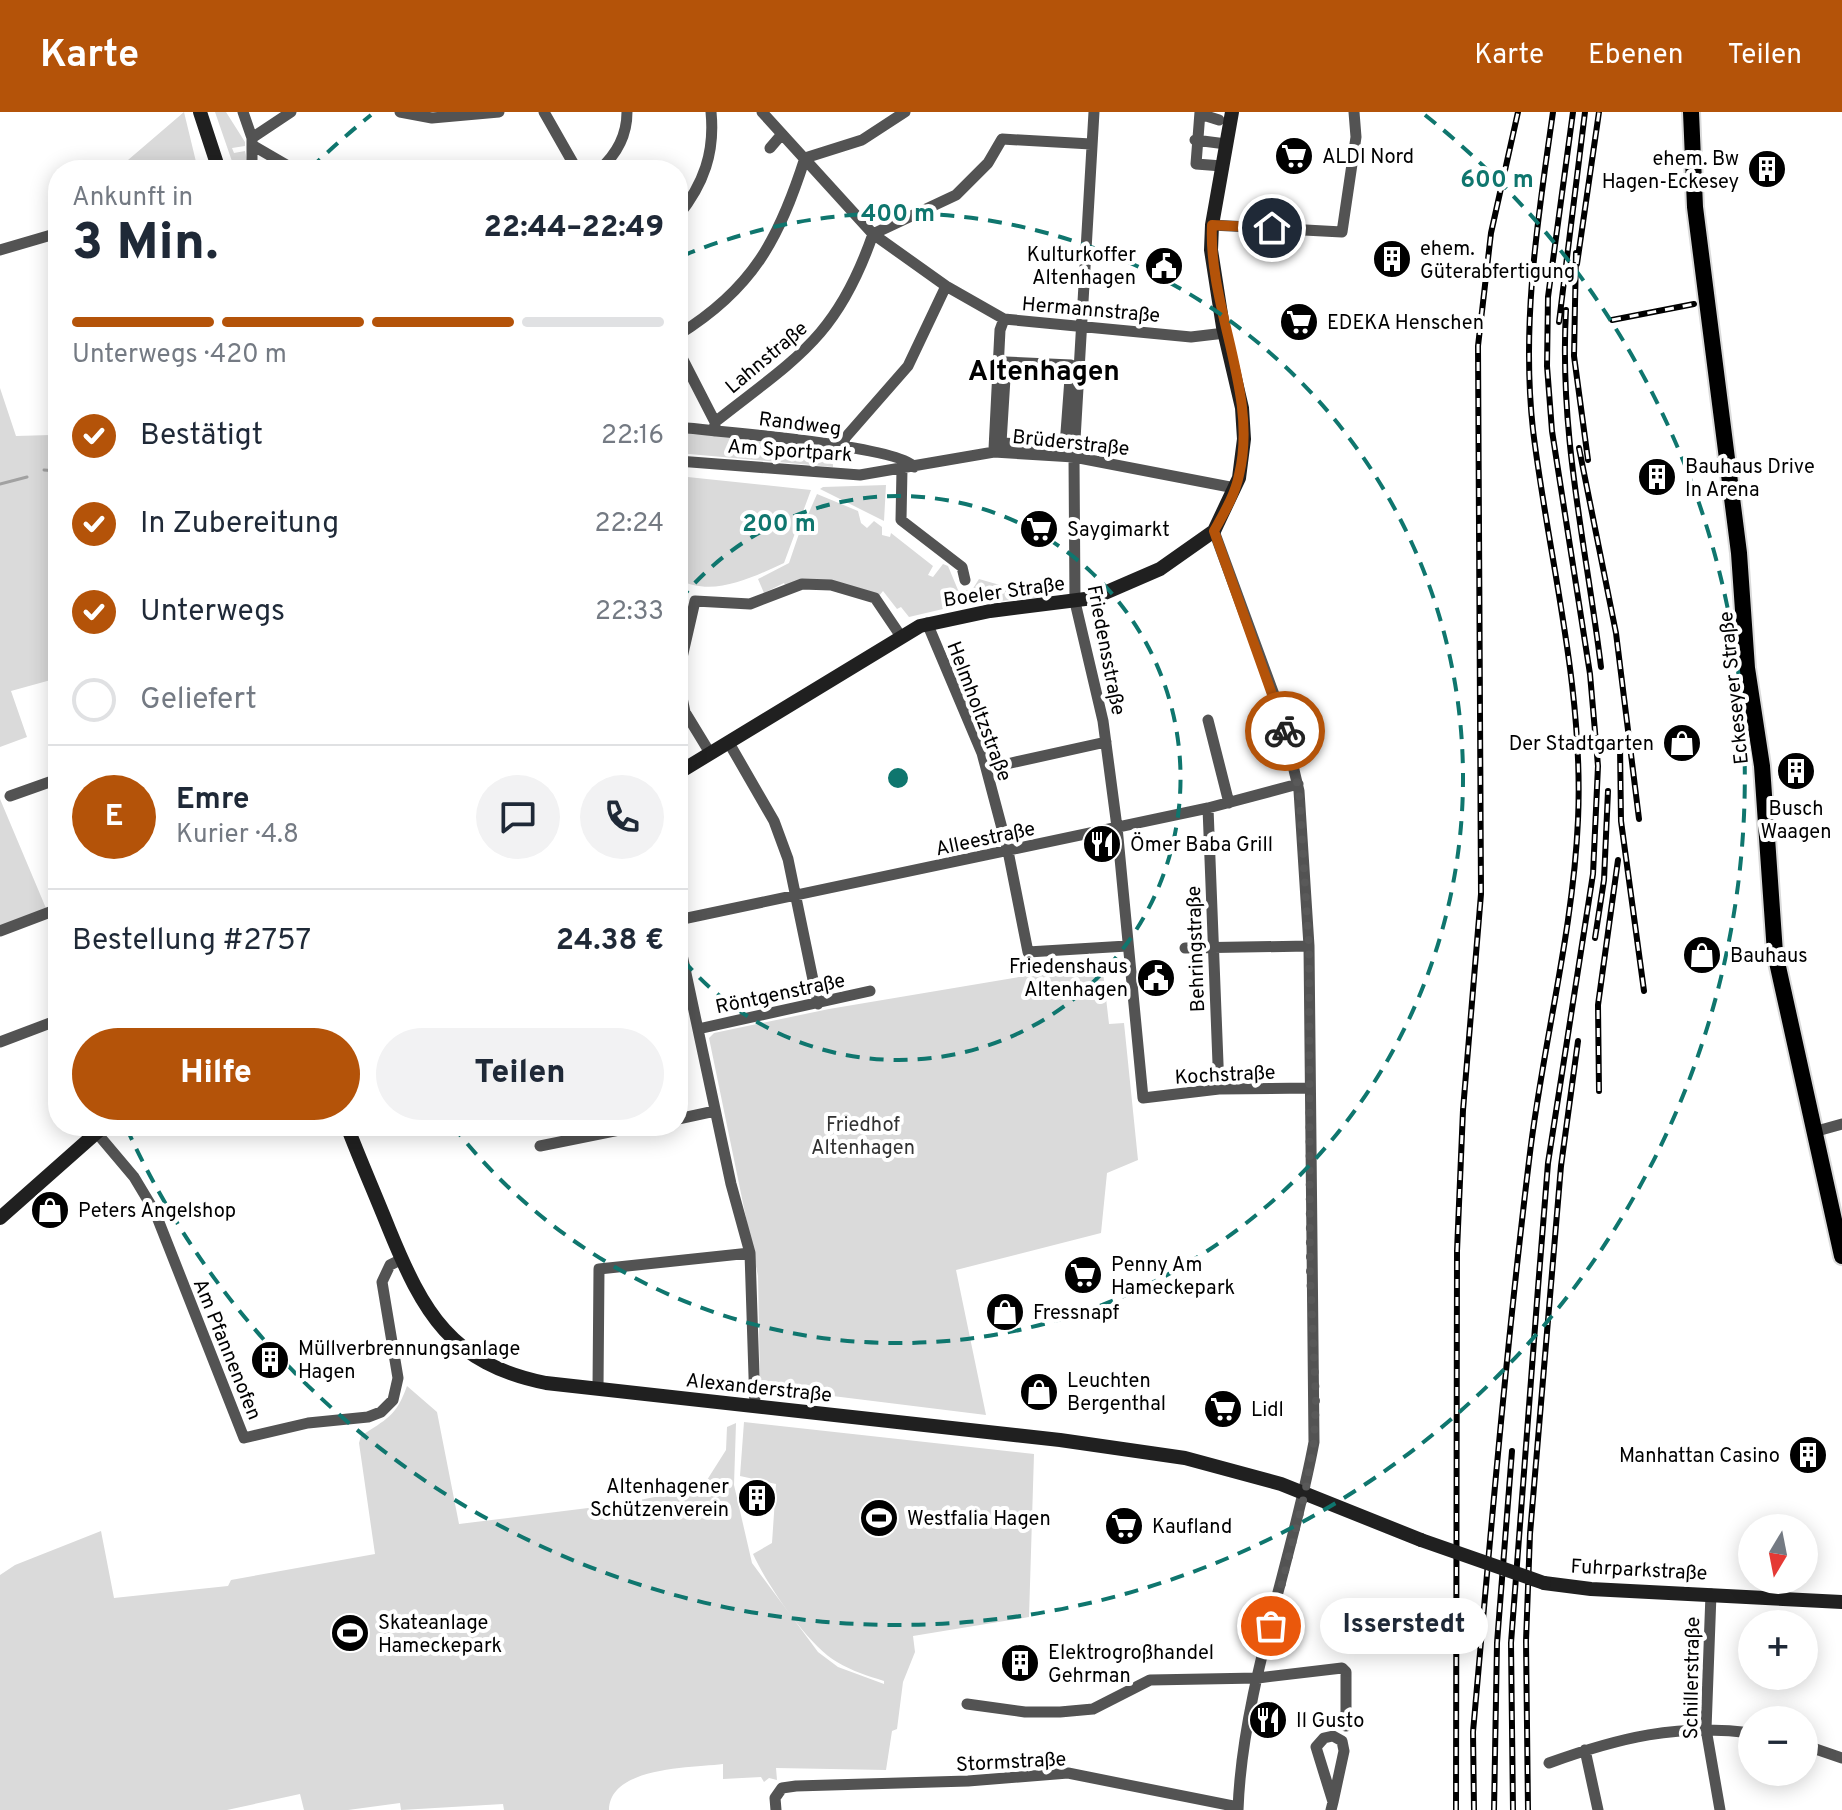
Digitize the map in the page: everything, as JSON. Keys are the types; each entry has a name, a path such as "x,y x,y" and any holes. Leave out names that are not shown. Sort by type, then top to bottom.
{"main road":[{"path":"200,112 216,160"},
{"name":"Eckeseyer Straße","path":"1691,112 1695,207 1739,553 1747,668 1762,766 1775,953 1817,1131 1842,1256"},
{"path":"1214,531 1235,488 1243,447 1244,421 1213,274 1212,225 1226,144 1225,116"},
{"name":"Boeler Straße","path":"688,767 900,635 927,623 990,611 1075,602 1108,593 1160,569 1214,531"},
{"path":"0,1218 92,1136"},
{"name":"Alexanderstraße","path":"351,1136 402,1259 433,1319 478,1359 531,1381 1119,1447 1209,1463 1305,1493"},
{"name":"Fuhrparkstraße","path":"1305,1493 1480,1562 1544,1583 1591,1589 1842,1602"}],"street":[{"path":"243,112 252,142 252,160"},
{"path":"252,142 291,112"},
{"path":"400,112 455,118 499,112"},
{"path":"544,112 571,160"},
{"path":"609,160 615,154 627,125 627,112"},
{"path":"688,203 711,157 714,139 711,112"},
{"name":"Hermannstraße","path":"762,112 873,234 946,286 1004,319 1191,337 1225,333"},
{"path":"688,328 710,313 750,274 786,217 805,158 862,140 905,112"},
{"name":"Friedensstraße","path":"1094,112 1074,457 1075,602 1106,742 1143,1098"},
{"path":"1212,225 1342,232 1356,137 1354,112"},
{"path":"1222,166 1196,164 1195,140 1200,113 1225,116"},
{"path":"770,148 782,134"},
{"path":"873,234 956,195 988,163 1002,139 1091,144"},
{"path":"1195,140 1226,144"},
{"path":"252,142 280,160"},
{"name":"Lahnstraße","path":"715,426 775,378 823,333 861,268 873,234"},
{"path":"0,250 48,236"},
{"path":"843,446 845,438 908,366 946,286"},
{"path":"994,452 1000,330 1004,319"},
{"path":"1006,362 1071,365 1065,446 1001,443 1006,362"},
{"path":"688,371 715,426"},
{"name":"Randweg","path":"688,427 715,426 843,446 906,459 908,468"},
{"name":"Brüderstraße","path":"908,468 994,452 1074,457 1235,488"},
{"name":"Am Sportpark","path":"688,462 835,475 908,468"},
{"path":"908,468 901,520 962,567 965,580"},
{"path":"1214,531 1280,711 1298,784 1309,946 1310,1273 1316,1400 1314,1442 1305,1493 1258,1678 1238,1808"},
{"path":"688,623 693,603 750,604 802,584 831,585 875,598 900,635"},
{"name":"Helmholtzstraße","path":"927,623 982,753 1008,851 1028,952 1127,946"},
{"path":"688,717 710,753"},
{"path":"1208,720 1229,803"},
{"path":"1011,763 1106,742"},
{"path":"729,743 774,821 798,897 818,1004"},
{"path":"10,796 48,783"},
{"name":"Alleestraße","path":"688,918 1208,808 1298,784"},
{"name":"Behringstraße","path":"1208,808 1219,1089"},
{"path":"0,931 48,913"},
{"path":"1185,948 1309,946"},
{"path":"688,982 750,1253 755,1406"},
{"name":"Röntgenstraße","path":"698,1029 870,991"},
{"path":"0,1042 48,1024"},
{"name":"Kochstraße","path":"1143,1098 1219,1089 1309,1088"},
{"path":"688,1117 715,1111"},
{"path":"1817,1131 1842,1124"},
{"name":"Am Pfannenofen","path":"105,1136 155,1212 244,1438 308,1423 368,1417 387,1407 395,1395 398,1378 382,1282 390,1265 402,1259"},
{"path":"540,1146 590,1136"},
{"path":"598,1389 599,1269 750,1253"},
{"name":"Schillerstraße","path":"1711,1594 1706,1729 1720,1810"},
{"path":"967,1704 1025,1712 1093,1709 1150,1680 1258,1678 1342,1668 1346,1672 1346,1726"},
{"path":"1549,1763 1627,1736 1706,1729 1738,1732"},
{"path":"1333,1736 1342,1741 1344,1751 1332,1806 1316,1747 1324,1738 1333,1736"},
{"path":"1585,1750 1598,1810"},
{"path":"1818,1750 1842,1758"},
{"name":"Stormstraße","path":"776,1810 775,1798 782,1788 968,1781 1068,1773 1238,1808"}],"green space":[{"path":"184,112 196,160 128,160"},
{"path":"215,112 226,112 245,142 245,146 232,148 234,153 245,151 247,160 232,160"},
{"path":"0,388 16,436 48,435 48,681 11,691 27,737 0,747"},
{"path":"688,432 832,448 833,467 688,454"},
{"path":"688,477 811,490 784,563 731,584 704,587 688,583"},
{"path":"886,485 884,521 820,489 823,487"},
{"path":"817,494 858,511 861,523 867,528 874,521 882,527 882,535 890,537 891,533 933,566 928,575 933,577 943,564 948,566 958,590 972,590 979,579 1042,597 960,605 909,617 901,607 897,609 883,591 879,596 841,583 786,587 784,583 764,593 758,579 789,563 804,519 817,524 807,517"},
{"path":"0,799 48,913 0,931"},
{"name":"Friedhof Altenhagen","path":"1102,963 1109,1024 1124,1023 1138,1160 1107,1173 1101,1233 956,1270 986,1415 760,1387 758,1276 709,1038 714,1033 829,1009"},
{"path":"407,1386 437,1412 459,1524 620,1504 699,1488 699,1481 707,1480 726,1450 727,1427 736,1423 734,1485 752,1563 788,1612 753,1554 772,1543 776,1484 740,1476 744,1422 1034,1454 1029,1617 913,1636 915,1652 903,1682 897,1729 892,1731 886,1770 776,1768 777,1780 769,1778 764,1782 761,1777 723,1779 723,1764 674,1769 637,1777 623,1785 613,1796 609,1810 504,1810 503,1804 401,1810 400,1803 348,1810 304,1810 300,1794 227,1810 0,1810 0,1575 15,1565 101,1531 114,1598 228,1586 231,1580 375,1554 359,1443 361,1436 394,1411","holes":["790,1614 814,1642 837,1662 884,1681 884,1684 838,1667 818,1652"]}],"waterway":[{"path":"44,470 48,470"},
{"path":"0,484 27,477"}],"railway":[{"path":"1456,1810 1457,1251 1463,1110 1481,894 1478,346 1491,233 1518,112"},
{"path":"1474,1810 1473,1732 1513,1303 1535,1118 1570,905 1578,820 1576,721 1571,673 1540,479 1530,390 1533,271 1553,112"},
{"path":"1513,1810 1511,1643 1548,1163 1593,874 1598,766 1590,674 1552,431 1547,366 1548,297 1573,112"},
{"path":"1559,322 1585,112"},
{"path":"1577,264 1599,112"},
{"path":"1576,253 1574,356 1588,460"},
{"path":"1612,320 1694,304"},
{"path":"1566,310 1566,401 1570,446 1601,667"},
{"path":"1579,448 1616,633 1639,819"},
{"path":"1620,745 1621,821 1644,991"},
{"path":"1595,938 1604,880 1608,791"},
{"path":"1599,1091 1598,1005 1618,860"},
{"path":"1528,1810 1526,1641 1530,1534 1561,1166 1578,1041"},
{"path":"1494,1810 1497,1643 1512,1451"}],"way so far":[{"path":"1271,1626 1305,1493 1314,1442 1316,1400 1310,1273 1309,946 1299,791 1285,731"}],"place":[{"name":"ALDI Nord","path":"1294,156"},
{"name":"ehem. Bw Hagen-Eckesey","path":"1767,169"},
{"name":"ehem. Güterabfertigung","path":"1392,259"},
{"name":"Kulturkoffer Altenhagen","path":"1164,266"},
{"name":"EDEKA Henschen","path":"1299,322"},
{"name":"Bauhaus Drive In Arena","path":"1657,477"},
{"name":"Saygimarkt","path":"1039,529"},
{"name":"Der Stadtgarten","path":"1682,743"},
{"name":"Busch Waagen","path":"1796,771"},
{"name":"Ömer Baba Grill","path":"1102,844"},
{"name":"Bauhaus","path":"1702,955"},
{"name":"Friedenshaus Altenhagen","path":"1156,978"},
{"name":"Peters Angelshop","path":"50,1210"},
{"name":"Penny Am Hameckepark","path":"1083,1275"},
{"name":"Fressnapf","path":"1005,1312"},
{"name":"Müllverbrennungsanlage Hagen","path":"270,1360"},
{"name":"Leuchten Bergenthal","path":"1039,1392"},
{"name":"Lidl","path":"1223,1409"},
{"name":"Manhattan Casino","path":"1808,1455"},
{"name":"Altenhagener Schützenverein","path":"757,1498"},
{"name":"Westfalia Hagen","path":"879,1518"},
{"name":"Kaufland","path":"1124,1526"},
{"name":"Isserstedt","path":"1271,1626"},
{"name":"Skateanlage Hameckepark","path":"350,1633"},
{"name":"Elektrogroßhandel Gehrman","path":"1020,1663"},
{"name":"Il Gusto","path":"1268,1720"}],"district":[{"name":"Altenhagen","path":"1044,370"}],"route":[{"path":"1272,228 1212,225 1213,274 1239,392 1244,430 1239,478 1214,531 1285,731"}]}
